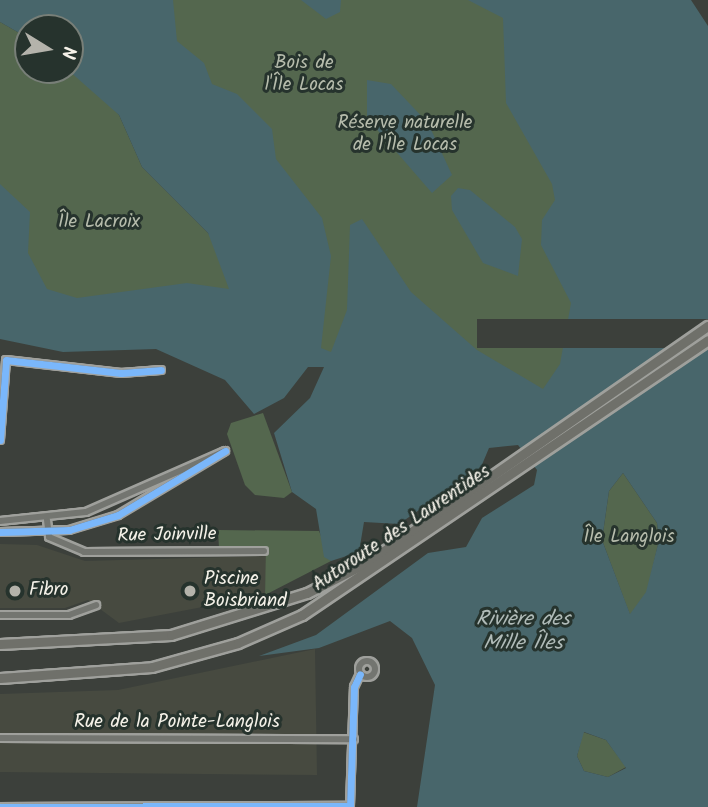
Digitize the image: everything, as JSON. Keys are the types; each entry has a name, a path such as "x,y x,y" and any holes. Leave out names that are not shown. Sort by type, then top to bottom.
{"highway":[{"name":"Autoroute des Laurentides","path":"0,644 143,640 266,610 361,566 708,326"},
{"name":"Autoroute des Laurentides","path":"0,678 131,671 254,637 335,598 708,340"}],"street":[{"path":"0,440 6,360 87,370 161,370"},
{"path":"0,521 47,520 124,497 225,451 132,508 86,526 47,532 0,532"},
{"path":"124,497 132,508"},
{"path":"47,520 47,532"},
{"name":"Rue Joinville","path":"47,532 91,553 264,551"},
{"path":"0,615 69,615 96,605"},
{"path":"0,807 350,806 354,687 360,674"},
{"name":"Rue de la Pointe-Langlois","path":"0,738 354,739"}],"shaded area":[{"path":"0,544 37,545 85,561 267,556 265,595 119,623 88,600 65,608 0,608"},
{"path":"315,649 317,775 0,772 0,694 118,690"}],"green space":[{"name":"Réserve naturelle de l'Île Locas","path":"157,0 536,0 571,188 598,395 340,370 300,351"},
{"name":"Île Lacroix","path":"0,22 14,30 14,84 84,84 84,81 95,88 119,115 142,167 208,233 250,294 105,308 39,292 0,231"},
{"path":"263,413 292,492 284,498 255,495 245,485 227,434 231,423"},
{"name":"Île Langlois","path":"623,473 657,523 659,540 647,592 630,615 602,540 609,491"},
{"path":"218,530 319,531 331,561 265,595 266,547 219,548"},
{"path":"583,732 606,740 626,767 608,777 584,771 577,756"}],"water":[{"name":"Rivière des Mille Îles","path":"0,0 173,0 177,41 204,63 212,84 237,94 272,129 276,159 322,218 331,256 321,348 331,352 347,310 350,225 362,219 411,292 477,350 543,389 560,364 571,303 541,245 542,220 555,200 552,184 506,103 503,18 468,0 691,0 708,26 708,807 417,807 435,685 412,638 390,621 319,648 259,656 316,635 428,553 466,547 482,518 534,485 537,470 518,445 489,448 481,467 399,524 364,522 359,552 331,561 324,557 316,509 292,492 274,433 310,398 324,367 308,367 284,398 254,414 225,380 156,349 63,352 0,339 0,184 30,212 28,253 47,289 77,298 187,283 229,289 208,233 142,167 119,115 84,84 84,14 14,14 14,30 0,22","holes":["623,473 657,523 659,540 646,592 630,614 602,540 609,491","584,732 606,740 626,768 608,777 584,771 577,756"]},
{"path":"301,0 341,0 340,12 326,19"},
{"path":"367,80 391,84 428,123 452,175 432,193 367,118"},
{"path":"458,188 470,190 515,227 522,239 518,276 483,263 452,210 451,196"}],"pier":[{"path":"477,319 708,319 708,348 477,348"}],"cycle path":[{"path":"0,440 6,360 121,373 161,370"},
{"path":"0,532 69,530 118,515 225,451"},
{"path":"0,807 350,806 354,687 360,674"}],"place":[{"name":"Fibro","path":"15,591"},
{"name":"Piscine Boisbriand","path":"190,591"}],"park label":[{"name":"Bois de l'Île Locas","path":"304,75"}]}
